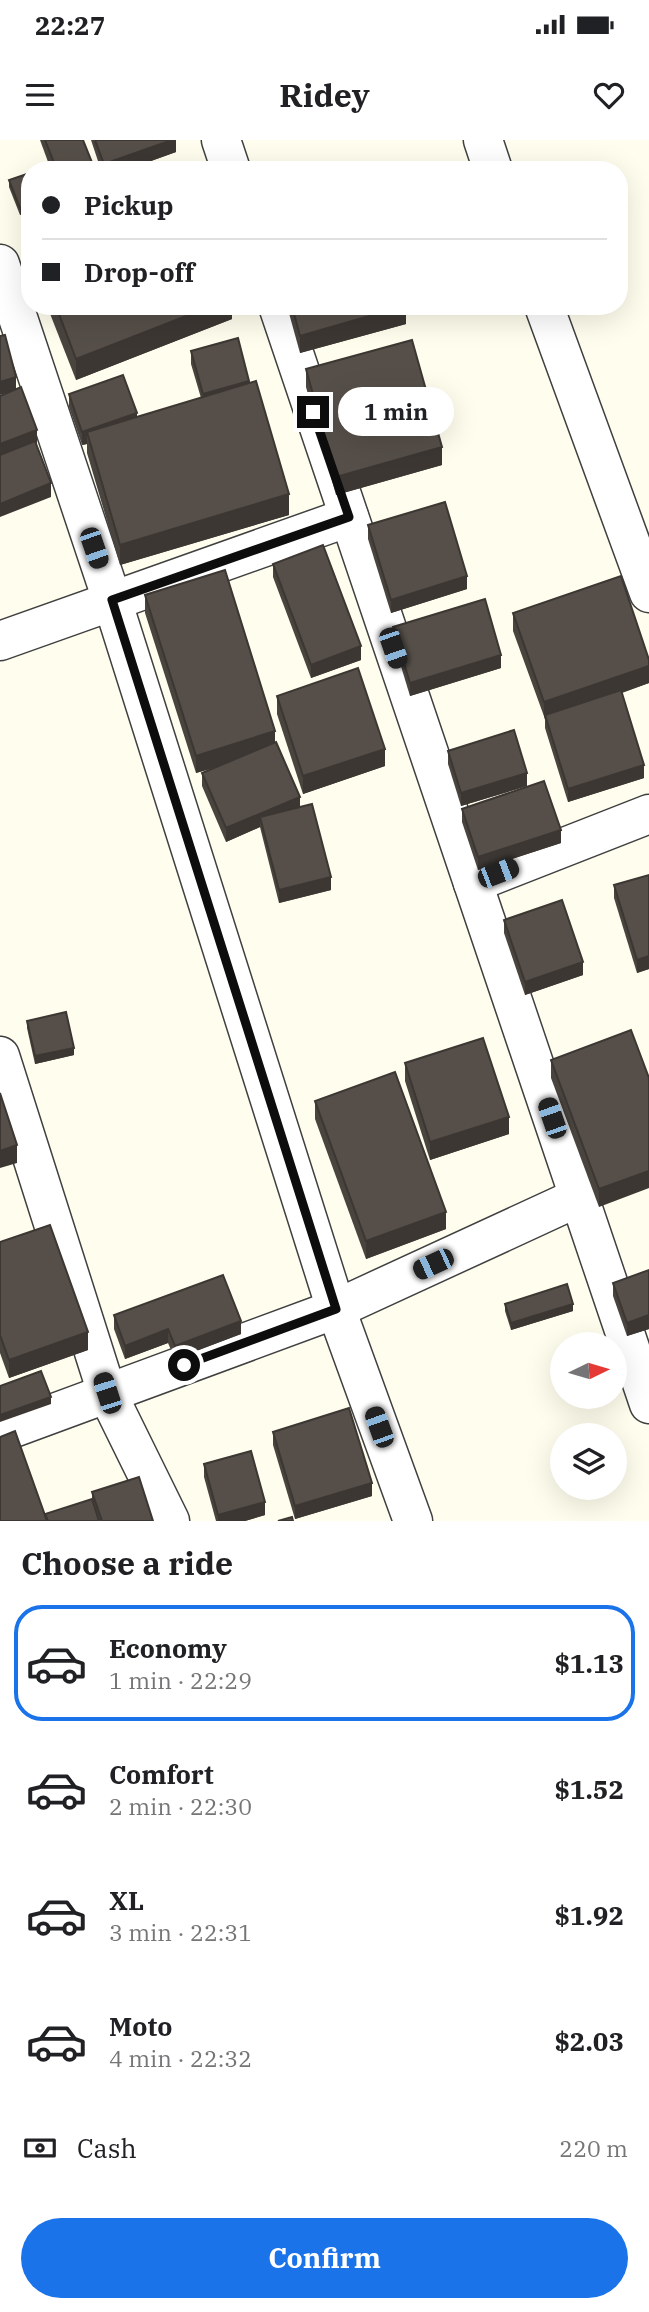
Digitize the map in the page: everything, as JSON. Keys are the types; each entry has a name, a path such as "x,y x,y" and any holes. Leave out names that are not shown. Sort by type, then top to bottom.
{"street":[{"path":"221,140 228,161"},
{"path":"482,140 490,161"},
{"path":"0,264 112,600 336,1309 413,1521"},
{"path":"281,315 649,1404"},
{"path":"547,315 649,593"},
{"path":"0,641 349,517"},
{"path":"473,883 649,814"},
{"path":"0,1056 107,1393 170,1521"},
{"path":"0,1433 336,1309 579,1197"}],"building":[{"path":"45,140 83,140 91,161 53,161"},
{"path":"95,140 172,140 112,161 103,161"},
{"path":"21,176 21,208 20,208 9,180"},
{"path":"59,315 189,315 76,359"},
{"path":"294,315 373,315 300,336"},
{"path":"5,335 16,377 0,382 0,336"},
{"path":"238,338 249,381 203,394 191,351"},
{"path":"412,340 442,447 336,477 306,369"},
{"path":"123,375 137,413 82,432 69,394"},
{"path":"256,381 289,494 120,545 87,432"},
{"path":"21,387 37,430 0,444 0,396"},
{"path":"35,441 51,483 0,504 0,455"},
{"path":"445,502 467,576 391,600 368,525"},
{"path":"323,545 361,646 311,665 273,564"},
{"path":"225,570 275,731 196,756 145,595"},
{"path":"621,576 649,666 544,702 513,613"},
{"path":"485,599 501,655 410,683 393,627"},
{"path":"358,668 385,749 303,776 277,696"},
{"path":"621,690 644,765 568,789 545,715"},
{"path":"514,730 527,773 461,793 448,751"},
{"path":"276,742 300,797 226,828 202,773"},
{"path":"544,781 561,830 478,857 462,809"},
{"path":"312,804 331,877 279,890 260,817"},
{"path":"649,875 649,956 637,960 614,885"},
{"path":"562,900 583,962 525,982 504,920"},
{"path":"66,1012 74,1048 35,1056 27,1021"},
{"path":"631,1030 649,1078 649,1171 599,1189 551,1060"},
{"path":"483,1038 509,1117 430,1142 405,1063"},
{"path":"395,1072 446,1212 366,1241 315,1101"},
{"path":"0,1093 17,1145 0,1151"},
{"path":"50,1225 88,1332 9,1360 0,1335 0,1242"},
{"path":"649,1270 649,1315 627,1323 613,1283"},
{"path":"223,1275 241,1321 175,1346 168,1329 125,1346 114,1315"},
{"path":"567,1284 573,1304 511,1323 505,1304"},
{"path":"41,1371 51,1397 0,1415 0,1386"},
{"path":"349,1408 372,1483 295,1506 273,1432"},
{"path":"15,1431 47,1521 0,1521 0,1437"},
{"path":"251,1451 265,1502 218,1515 204,1464"},
{"path":"139,1477 153,1521 102,1521 92,1492"},
{"path":"92,1499 99,1521 48,1521 45,1514"}],"route":[{"path":"184,1365 336,1309 112,600 349,517 313,412"}]}
